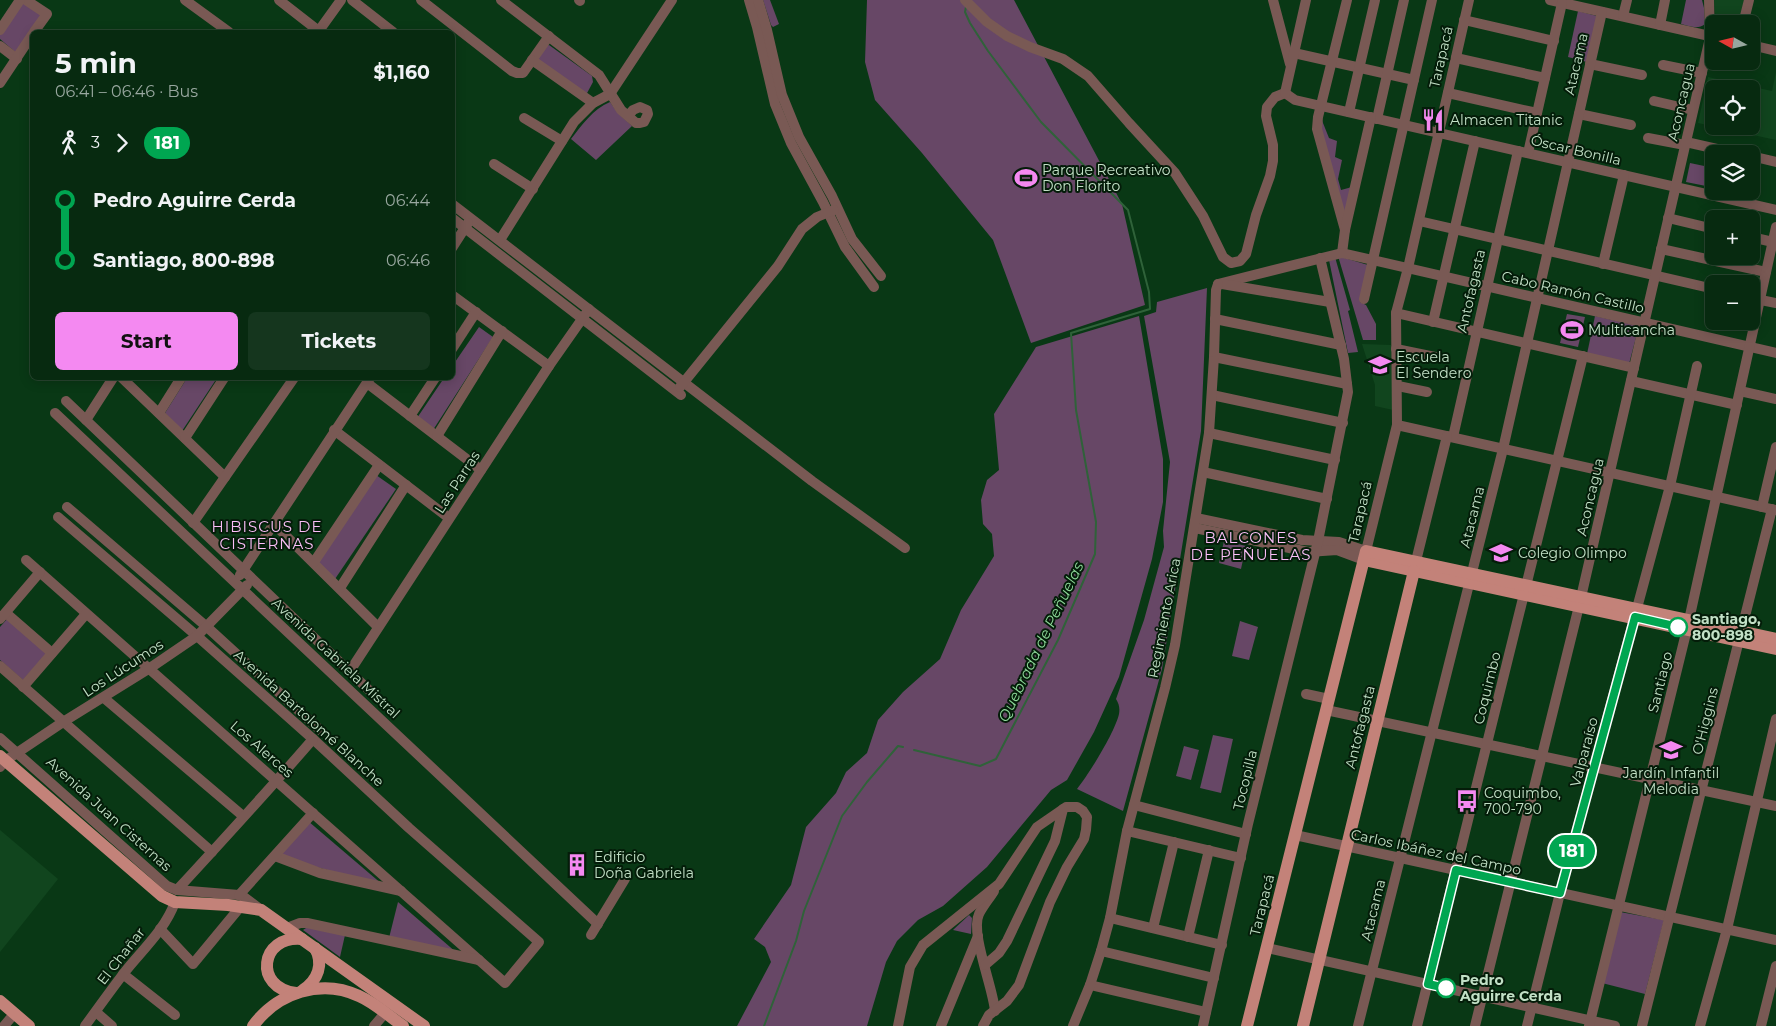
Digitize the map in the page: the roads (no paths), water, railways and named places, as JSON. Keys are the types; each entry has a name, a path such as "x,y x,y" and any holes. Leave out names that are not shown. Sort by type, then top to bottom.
{"main road":[{"path":"1365,555 1741,636 1776,649"},
{"name":"Tarapacá","path":"1247,1026 1365,555"},
{"name":"Antofagasta","path":"1303,1026 1415,566"},
{"path":"1741,636 1776,639"},
{"name":"Avenida Juan Cisternas","path":"2,761 156,892 176,896 240,901 261,910 424,1026"},
{"path":"302,939 293,938 279,943 271,951 268,960 268,971 272,982 283,990 299,992 323,989 350,992 368,1001 404,1026"},
{"path":"253,1026 275,1004 299,992 314,981 318,973 319,957 315,948"},
{"path":"0,1001 28,1026"}],"street":[{"path":"0,30 20,0"},
{"path":"26,0 47,14 36,30"},
{"path":"185,0 198,4 227,30"},
{"path":"279,0 316,30"},
{"path":"320,30 342,0"},
{"path":"352,0 390,30"},
{"path":"421,0 517,74 523,73 549,36"},
{"path":"500,240 577,118 593,103 610,94 672,0"},
{"path":"749,0 770,84 791,143 833,211 881,276"},
{"path":"758,0 780,87 791,119 833,211 845,247 874,287"},
{"path":"1274,0 1291,66"},
{"path":"967,2 987,22 1007,36 1030,47 1063,58 1088,76 1176,173 1203,216 1223,257 1231,263 1240,261 1246,254 1257,209 1272,169 1274,153 1266,116 1268,107 1274,97 1285,92 1306,0"},
{"path":"1345,230 1317,129 1318,117 1347,0"},
{"path":"1349,112 1375,0"},
{"path":"1342,253 1345,230 1387,74 1404,0"},
{"path":"1364,299 1432,0"},
{"name":"Tarapacá","path":"1365,555 1397,425 1396,313 1419,222 1469,0"},
{"path":"1623,16 1627,0"},
{"path":"1660,25 1665,0"},
{"name":"Aconcagua","path":"1709,0 1710,15"},
{"path":"1745,15 1749,0"},
{"path":"504,1 599,75 621,110 628,116"},
{"path":"1555,1 1588,4 1602,12 1705,35"},
{"name":"Antofagasta","path":"1415,566 1477,332 1498,240 1523,152 1537,114 1554,41 1555,1"},
{"name":"Atacama","path":"1358,1026 1503,449 1602,12"},
{"path":"1464,20 1554,41"},
{"path":"0,83 30,39"},
{"path":"0,46 17,59"},
{"path":"1760,46 1776,49"},
{"path":"1294,52 1414,80"},
{"path":"1456,58 1545,78"},
{"path":"532,60 593,103"},
{"name":"Aconcagua","path":"1474,1026 1580,601 1705,62"},
{"path":"1590,64 1642,75"},
{"path":"1663,65 1702,73"},
{"name":"Óscar Bonilla","path":"1285,92 1295,100 1776,210"},
{"path":"1448,93 1537,114"},
{"path":"1654,101 1693,110"},
{"path":"1579,114 1631,125"},
{"path":"524,118 562,141"},
{"path":"1648,138 1705,148"},
{"path":"1433,322 1475,141"},
{"path":"1760,158 1776,162"},
{"path":"494,164 533,189"},
{"path":"1603,264 1624,175"},
{"path":"455,206 846,507 905,548"},
{"path":"455,220 679,394 684,382 778,266 802,229 811,221 833,211"},
{"path":"455,243 471,218"},
{"path":"1668,218 1705,227"},
{"path":"1419,222 1705,287"},
{"name":"Santiago","path":"1760,288 1773,258 1773,242 1776,227"},
{"path":"1760,239 1773,242"},
{"path":"1661,249 1766,272"},
{"name":"Cabo Ramón Castillo","path":"1218,284 1342,253 1776,352"},
{"name":"Tocopilla","path":"1202,1026 1246,834 1316,552 1348,392 1341,345 1320,258"},
{"path":"1218,284 1330,302"},
{"name":"Regimiento Arica","path":"1074,1026 1090,985 1110,918 1127,831 1171,662 1196,523 1209,433 1216,290 1218,284"},
{"path":"455,297 549,366"},
{"path":"1760,300 1776,304"},
{"name":"Las Parras","path":"350,671 549,366 589,309"},
{"path":"455,344 476,312"},
{"path":"1396,313 1634,368"},
{"path":"1215,319 1341,345"},
{"name":"Santiago","path":"1590,1023 1688,624 1752,330"},
{"path":"436,436 502,331"},
{"path":"1396,349 1435,357"},
{"name":"Coquimbo","path":"1417,1026 1583,356"},
{"path":"1214,357 1347,384"},
{"name":"Valparaíso","path":"1527,1026 1560,893 1670,486 1697,366"},
{"path":"86,420 112,380"},
{"path":"124,380 225,477"},
{"path":"158,413 180,380"},
{"path":"184,438 223,380"},
{"path":"193,524 293,380"},
{"path":"235,581 368,380 410,416 481,470"},
{"path":"410,416 433,380"},
{"path":"1631,381 1737,406"},
{"path":"1398,386 1427,392"},
{"path":"1740,391 1776,399"},
{"path":"1212,395 1343,423"},
{"name":"Avenida Gabriela Mistral","path":"66,402 370,691"},
{"name":"Avenida Gabriela Mistral","path":"55,413 598,924"},
{"path":"1397,425 1774,510"},
{"path":"334,430 449,518"},
{"path":"1209,433 1335,460"},
{"path":"1762,507 1776,447"},
{"path":"314,562 379,465"},
{"path":"1203,472 1327,499"},
{"path":"340,588 406,485"},
{"name":"Avenida Bartolomé Blanche","path":"67,507 207,627 320,730"},
{"name":"O'Higgins","path":"1642,1026 1774,510"},
{"name":"Avenida Bartolomé Blanche","path":"58,517 197,636 313,739 409,828 540,942"},
{"path":"1196,523 1302,540 1339,542 1365,555"},
{"path":"1196,523 1308,552 1337,550 1365,555"},
{"path":"274,524 378,627"},
{"name":"Los Alerces","path":"26,560 505,983 540,942"},
{"path":"40,572 3,616 52,653"},
{"name":"Los Lúcumos","path":"2,761 18,753 63,722 104,698 197,636 252,580"},
{"path":"23,686 86,614"},
{"path":"0,666 212,852"},
{"path":"1306,694 1328,705 1377,721 1776,806"},
{"path":"104,698 243,816"},
{"path":"1700,1026 1726,930 1776,719"},
{"name":"Avenida Juan Cisternas","path":"0,738 176,896"},
{"path":"176,896 243,816 277,781 313,739"},
{"path":"1134,805 1246,834"},
{"path":"983,1026 986,1019 1007,1001 1019,985 1050,902 1067,867 1084,839 1086,817 1083,811 1077,807 1063,809 1037,827 978,916 978,936 994,998 995,1011"},
{"path":"984,965 999,953 1007,941 1055,841 1063,809"},
{"path":"160,929 193,964 275,856 313,813"},
{"path":"1127,831 1241,858"},
{"name":"Carlos Ibáñez del Campo","path":"1295,835 1776,940"},
{"path":"1153,928 1174,842"},
{"path":"1188,937 1208,850"},
{"path":"275,856 320,873 402,891"},
{"path":"591,935 625,879"},
{"path":"898,1026 908,973 916,956 928,940 999,884"},
{"name":"El Chañar","path":"86,1026 123,974 172,912 176,896"},
{"path":"969,908 978,916"},
{"path":"1110,918 1222,945"},
{"path":"287,928 300,923 307,923 480,960"},
{"path":"941,1026 978,936"},
{"path":"1266,948 1531,1007 1590,1023 1615,1026"},
{"path":"1101,951 1214,978"},
{"path":"1761,1026 1776,966"},
{"path":"123,974 175,1015"},
{"path":"1090,985 1206,1012"},
{"path":"96,1012 112,1026"},
{"path":"374,1026 385,1013"},
{"path":"4,1026 14,1014"}],"waterway":[{"name":"Quebrada de Peñuelas","path":"914,750 980,766 996,759 1058,640 1095,554 1096,522 1076,410 1071,333 1150,309 1149,292 1128,210 1041,122 988,51 970,23 965,12 966,7"},
{"name":"Quebrada de Peñuelas","path":"764,1026 796,941 804,911 842,816 867,782 898,746 903,747"}],"place":[{"name":"Almacen Titanic","path":"1433,120"},
{"name":"Parque Recreativo Don Florito","path":"1026,178"},
{"name":"Multicancha","path":"1572,330"},
{"name":"Escuela El Sendero","path":"1380,365"},
{"name":"Colegio Olimpo","path":"1501,553"},
{"name":"Santiago, 800-898","path":"1678,627"},
{"name":"Jardín Infantil Melodia","path":"1671,750"},
{"name":"Coquimbo, 700-790","path":"1467,801"},
{"name":"Edificio Doña Gabriela","path":"577,865"},
{"name":"Pedro Aguirre Cerda","path":"1446,988"}],"district":[{"name":"HIBISCUS DE CISTERNAS","path":"267,536"},
{"name":"BALCONES DE PEÑUELAS","path":"1251,546"}]}
